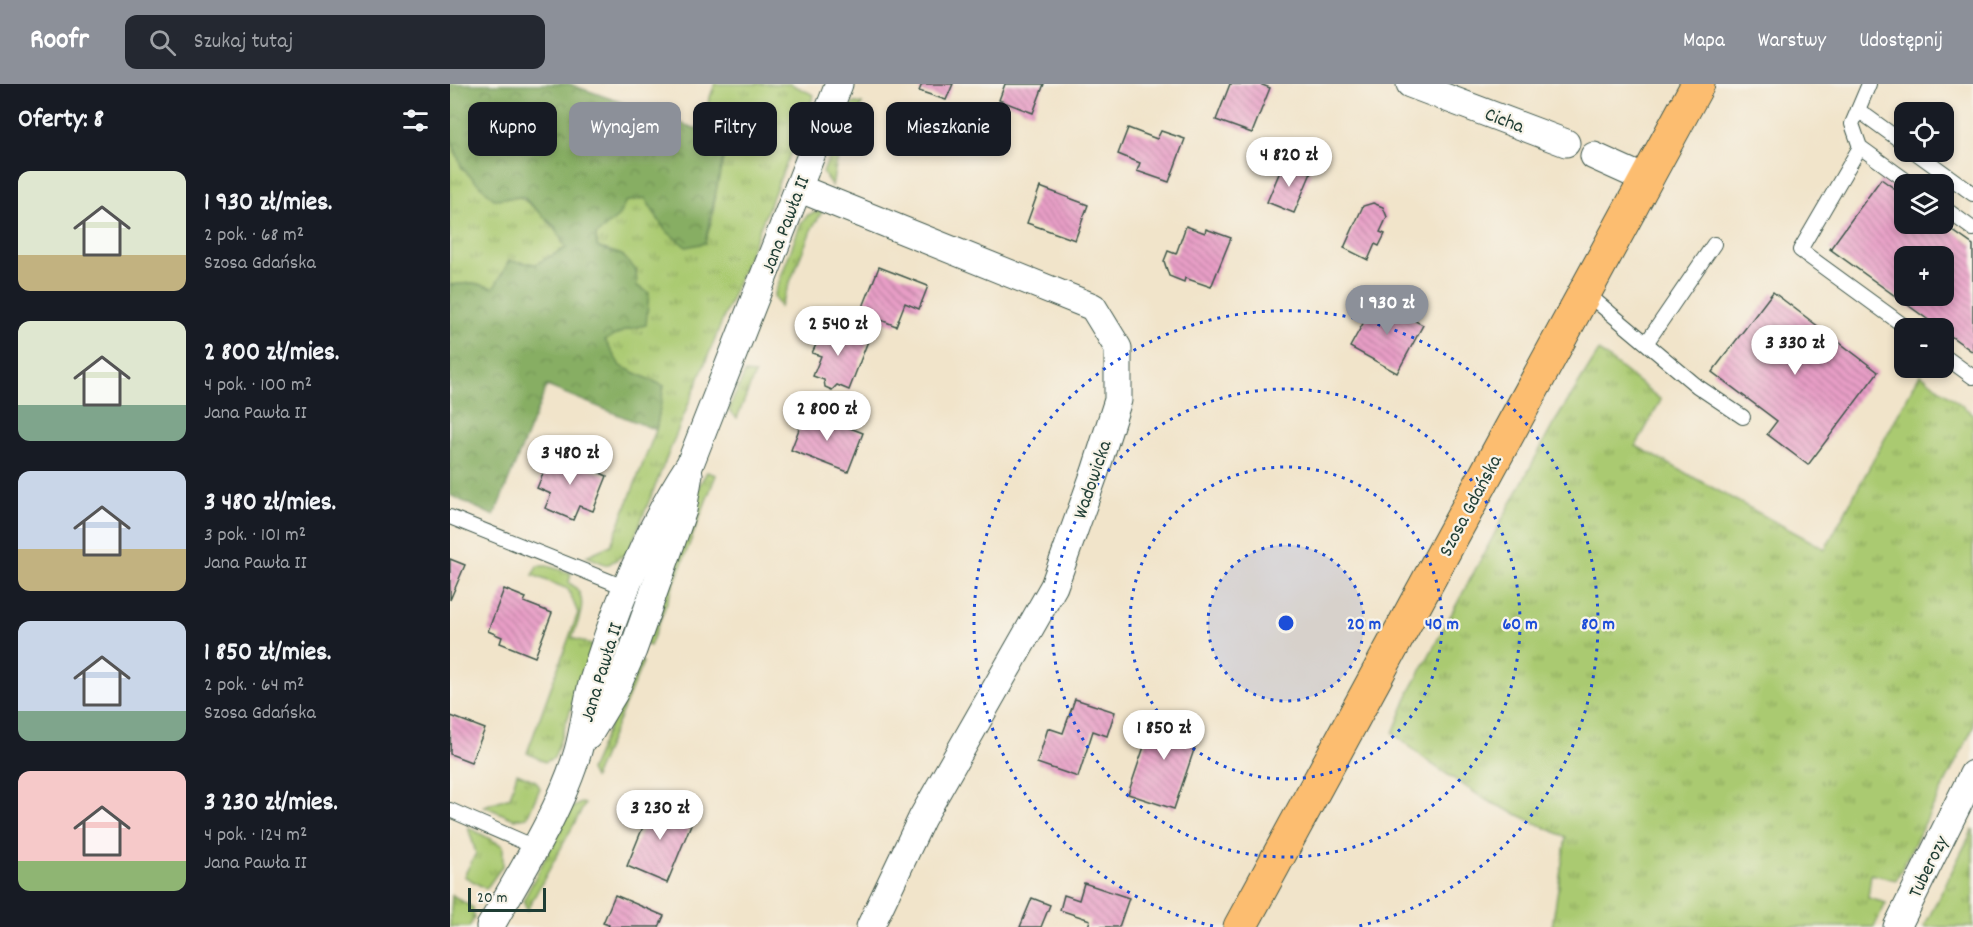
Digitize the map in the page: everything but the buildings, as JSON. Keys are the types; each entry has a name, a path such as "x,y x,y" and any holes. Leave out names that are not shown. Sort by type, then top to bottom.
{"main road":[{"name":"Szosa Gdańska","path":"1240,927 1698,84"}],"street":[{"name":"Jana Pawła II","path":"578,752 592,686 627,589 664,504 690,464 838,84"},
{"name":"Cicha","path":"1410,84 1566,143"},
{"path":"1594,156 1645,178"},
{"name":"Wadowicka","path":"798,188 1093,307 1118,348 1118,400 1054,586 922,818 870,927"},
{"name":"Jana Pawła II","path":"490,927 535,847 578,752 614,693 652,598 683,510 690,464"},
{"name":"Tuberozy","path":"1897,927 1973,774"}],"lane":[{"path":"1869,84 1852,124 1860,147 1897,174"},
{"path":"1858,110 1894,136"},
{"path":"1860,147 1800,250 1894,319"},
{"path":"1929,162 1973,194"},
{"path":"1954,216 1973,230"},
{"path":"1647,342 1714,243"},
{"path":"1585,292 1697,386 1743,417"},
{"path":"1954,363 1973,377"},
{"path":"450,517 652,598"},
{"path":"450,810 535,847"}],"green space":[{"path":"450,84 569,84 620,102 569,102 569,156 681,156 681,123 693,128 693,156 724,156 705,243 686,247 665,230 645,198 625,202 620,215 596,235 597,247 622,255 636,270 637,286 649,293 646,325 626,330 605,340 620,366 664,386 656,430 547,386 494,516 450,495 450,285 473,283 494,288 509,261 536,264 566,248 555,227 523,197 494,199 462,168 450,136"},
{"path":"715,84 791,84 814,95 811,102 789,102 789,156 628,553 607,565 586,556 611,545 656,430 664,386 620,366 604,340 626,330 645,325 637,286 622,255 597,247 596,235 625,201 645,198 665,230 705,243 712,219 721,156 777,156 777,102 708,102"},
{"path":"450,136 462,168 508,190 535,208 557,232 566,248 536,264 509,261 494,288 473,283 450,285"},
{"path":"830,156 840,156 832,186 823,173"},
{"path":"824,209 812,228 780,307 774,296 800,225 808,215"},
{"path":"1599,351 1661,400 1636,446 1825,549 1918,378 1925,378 1973,414 1973,728 1896,880 1871,874 1868,898 1886,903 1874,927 1552,927 1566,837 1486,800 1430,763 1393,733 1410,691 1553,425"},
{"path":"745,373 755,374 737,418 728,410"},
{"path":"707,472 716,475 650,646 645,644 700,484"},
{"path":"537,566 547,566 571,573 569,583 580,594 581,601 580,616 572,638 593,645 554,758 545,762 527,753 578,613 568,589 533,575"},
{"path":"639,660 643,662 594,778 590,770"},
{"path":"517,773 536,781 540,788 527,817 514,819 484,806 510,797"},
{"path":"581,803 585,804 527,910 523,901 571,808"},
{"path":"468,827 503,846 503,865 486,889 464,876 476,853"},
{"path":"1973,829 1973,927 1924,927"},
{"path":"452,895 473,908 474,918 469,927 450,927"}]}
